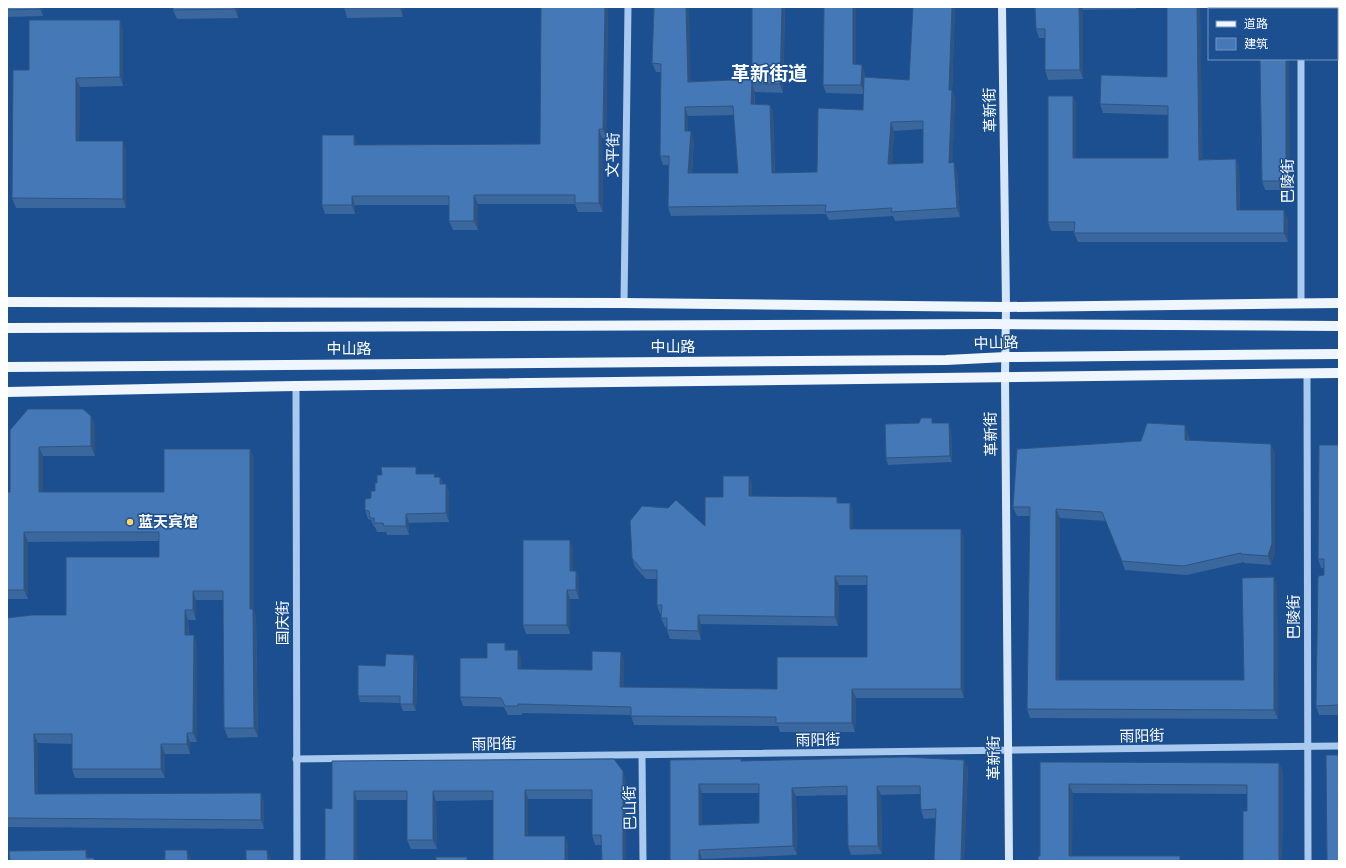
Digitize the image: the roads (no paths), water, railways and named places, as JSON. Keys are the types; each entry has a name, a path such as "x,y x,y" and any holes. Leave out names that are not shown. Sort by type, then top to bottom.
{"main road":[{"name":"革新街","path":"1002,7 1006,307 1005,377 1009,861"},
{"path":"7,302 624,303 1006,307 1339,303"},
{"name":"中山路","path":"7,328 1006,325 1339,326"},
{"name":"中山路","path":"7,367 946,360 1006,357 1339,354"},
{"path":"7,392 296,386 1339,373"}],"street":[{"name":"文平街","path":"624,303 628,7"},
{"name":"巴陵街","path":"1301,60 1301,303"},
{"name":"巴陵街","path":"1307,373 1308,861"},
{"name":"国庆街","path":"296,386 296,861"},
{"name":"雨阳街","path":"296,759 1339,746"},
{"name":"巴山街","path":"642,755 643,861"}],"place":[{"name":"蓝天宾馆","path":"130,522"}],"district":[{"name":"革新街道","path":"769,73"}]}
